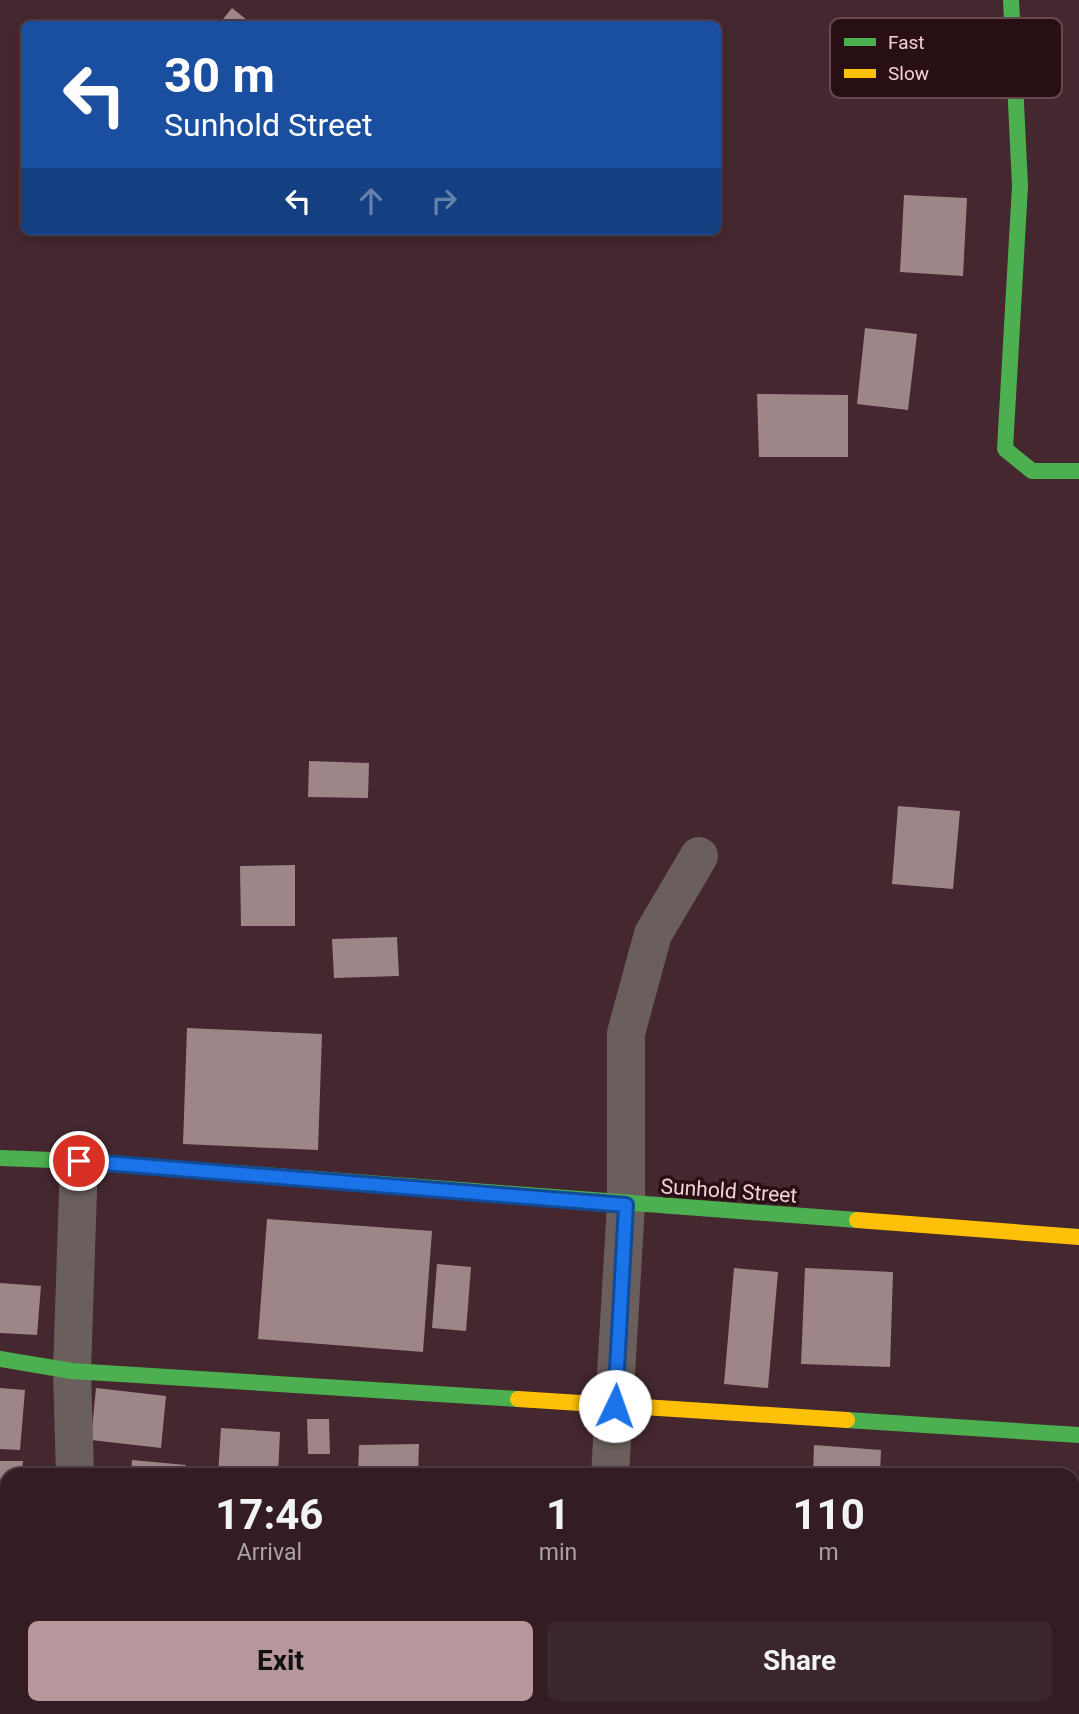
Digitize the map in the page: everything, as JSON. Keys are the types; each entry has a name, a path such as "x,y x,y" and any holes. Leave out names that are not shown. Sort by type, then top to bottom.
{"street":[{"path":"1011,0 1012,18"},
{"path":"1016,98 1020,186 1005,449 1032,471 1079,471"},
{"path":"611,1468 626,1205 626,1033 653,934 699,856"},
{"name":"Sunhold Street","path":"0,1158 79,1161 626,1205 1079,1237"},
{"path":"75,1468 72,1371 79,1161"},
{"path":"0,1359 72,1371 1079,1435"}],"building":[{"path":"232,8 248,21 221,21"},
{"path":"904,195 967,198 963,276 900,272"},
{"path":"865,328 917,334 908,410 857,404"},
{"path":"757,394 848,395 848,457 759,457"},
{"path":"309,761 369,763 368,798 308,797"},
{"path":"898,806 960,811 953,889 892,884"},
{"path":"295,865 295,926 241,926 240,866"},
{"path":"397,937 399,976 334,978 332,939"},
{"path":"187,1028 322,1034 318,1150 183,1144"},
{"path":"267,1219 432,1231 423,1352 258,1339"},
{"path":"437,1264 471,1267 466,1331 432,1328"},
{"path":"734,1268 778,1272 768,1388 724,1384"},
{"path":"805,1268 893,1272 890,1367 801,1364"},
{"path":"0,1283 41,1286 37,1335 0,1333"},
{"path":"0,1388 25,1390 20,1450 0,1449"},
{"path":"96,1388 166,1396 161,1448 91,1440"},
{"path":"307,1419 329,1419 330,1454 308,1454"},
{"path":"221,1428 280,1432 278,1468 218,1468"},
{"path":"419,1444 418,1468 358,1468 359,1445"},
{"path":"814,1445 881,1450 880,1468 813,1468"},
{"path":"132,1460 186,1465 186,1468 131,1468"},
{"path":"0,1461 23,1461 22,1468 0,1468"}],"traffic: fast":[{"path":"1011,0 1012,18"},
{"path":"1016,98 1020,186 1005,449 1032,471 1079,471"},
{"path":"0,1158 79,1161 857,1220"},
{"path":"0,1359 72,1371 518,1399"},
{"path":"847,1420 1079,1435"}],"traffic: slow":[{"path":"857,1220 1079,1237"},
{"path":"518,1399 847,1420"}],"route":[{"path":"79,1161 626,1205 615,1406"}]}
